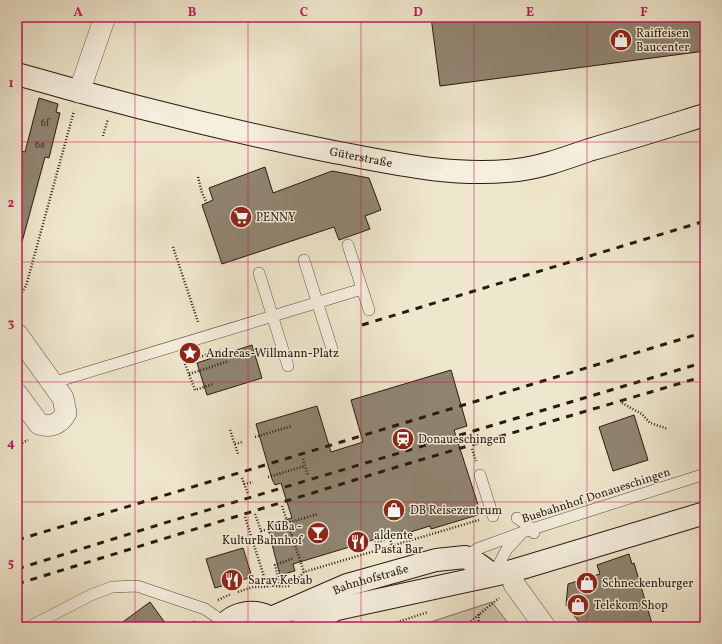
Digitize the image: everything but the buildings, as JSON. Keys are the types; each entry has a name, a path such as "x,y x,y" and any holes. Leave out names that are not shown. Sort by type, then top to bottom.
{"main road":[{"name":"Güterstraße","path":"17,74 79,92 355,157 428,169 473,173 519,170 553,162 705,115"},
{"name":"Bahnhofstraße","path":"302,627 314,619 337,609 506,577 705,513"},
{"name":"Bahnhofstraße","path":"275,623 347,584 436,560 465,557"},
{"path":"465,557 506,577"},
{"path":"224,625 235,616 247,613 259,613 275,623"}],"street":[{"path":"79,92 105,17"},
{"path":"17,334 63,398 66,414 58,423 51,426 39,424 17,394"},
{"path":"506,577 545,627"}],"lane":[{"path":"348,245 369,310"},
{"path":"304,260 332,349"},
{"path":"259,273 288,366"},
{"path":"52,383 272,315 362,289"},
{"name":"Busbahnhof Donaueschingen","path":"506,577 507,549 530,532 705,474"},
{"path":"480,475 493,516"},
{"path":"465,557 477,549 530,532 517,518"},
{"path":"29,627 91,595 112,586 137,586 205,609 224,625"}],"path":[{"path":"17,300 26,286 79,92"},
{"path":"198,176 202,193 207,203"},
{"path":"173,247 203,336"},
{"path":"178,344 194,390 213,384"},
{"path":"189,374 230,361"},
{"path":"622,403 642,414 650,423 668,428"},
{"path":"255,437 292,426"},
{"path":"230,430 238,454"},
{"path":"235,444 242,442"},
{"path":"303,459 308,476"},
{"path":"268,477 305,466"},
{"path":"242,478 248,494"},
{"path":"244,484 253,482"},
{"path":"282,506 304,572"},
{"path":"256,514 261,531 268,529"},
{"path":"284,524 318,514"},
{"path":"245,517 267,586"},
{"path":"292,586 304,572 376,552 469,523"},
{"path":"376,552 374,543 389,537 392,546"},
{"path":"280,586 275,565 294,558"},
{"path":"464,627 479,613 506,577"},
{"path":"478,627 479,613"}],"shaded area":[{"path":"492,602 511,627 415,627"}],"railway":[{"path":"362,325 705,221"},
{"path":"17,540 705,332"},
{"path":"17,569 171,521 705,362"},
{"path":"17,584 400,466 705,376"}],"place":[{"name":"Raiffeisen Baucenter","path":"621,40"},
{"name":"PENNY","path":"241,217"},
{"name":"Andreas-Willmann-Platz","path":"190,353"},
{"name":"Donaueschingen","path":"403,439"},
{"name":"DB Reisezentrum","path":"394,510"},
{"name":"KuBa - KulturBahnhof","path":"318,533"},
{"name":"aldente Pasta Bar","path":"358,542"},
{"name":"Saray Kebab","path":"232,580"},
{"name":"Schneckenburger","path":"587,583"},
{"name":"Telekom Shop","path":"578,605"}]}
